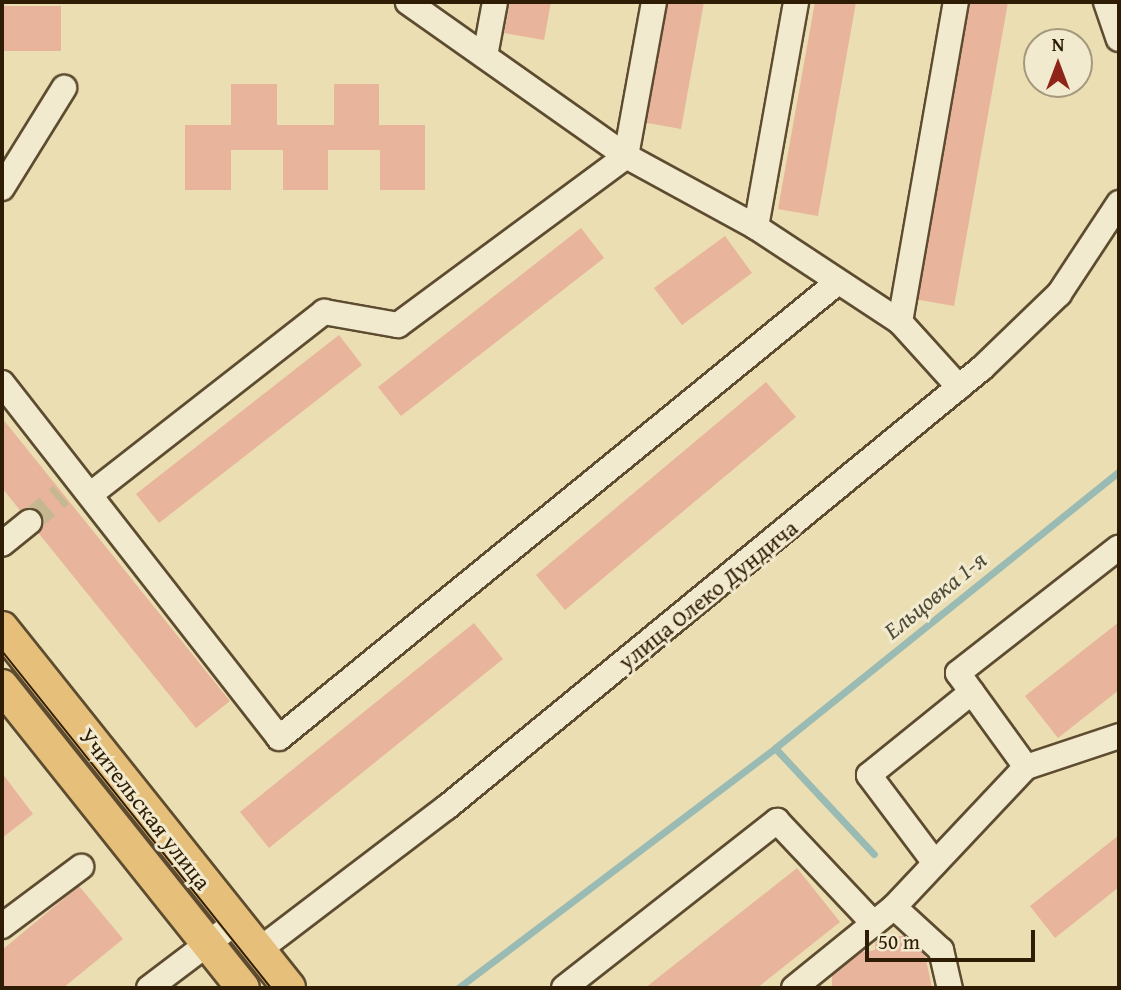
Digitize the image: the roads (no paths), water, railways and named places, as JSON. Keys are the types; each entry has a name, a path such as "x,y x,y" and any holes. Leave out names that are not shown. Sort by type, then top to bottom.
{"main road":[{"name":"Учительская улица","path":"2,628 289,988"},
{"name":"Учительская улица","path":"2,686 243,988"}],"street":[{"path":"408,2 626,156 756,227 900,322 959,387"},
{"path":"485,56 495,2"},
{"path":"78,490 324,312 398,325 626,156 654,2"},
{"path":"756,227 796,2"},
{"path":"900,322 956,2"},
{"path":"1106,2 1119,39"},
{"path":"2,188 64,88"},
{"name":"улица Олеко Дундича","path":"259,950 447,807 959,387 1059,294 1119,204"},
{"path":"2,383 78,490 279,738 838,282"},
{"path":"2,544 29,522"},
{"path":"1026,767 958,673 1119,547"},
{"path":"935,863 869,775 972,692"},
{"path":"797,987 894,907 1026,767 1119,737"},
{"path":"564,988 777,821 873,923"},
{"path":"2,926 81,867"},
{"path":"894,907 941,950 950,988"},
{"path":"149,988 235,923"}],"waterway":[{"name":"Ельцовка 1-я","path":"775,748 1119,471"},
{"name":"Ельцовка 1-я","path":"458,988 775,748 874,854"}],"tunnel":[{"path":"29,522 61,495"}],"tram line":[{"path":"2,651 271,988"}]}
